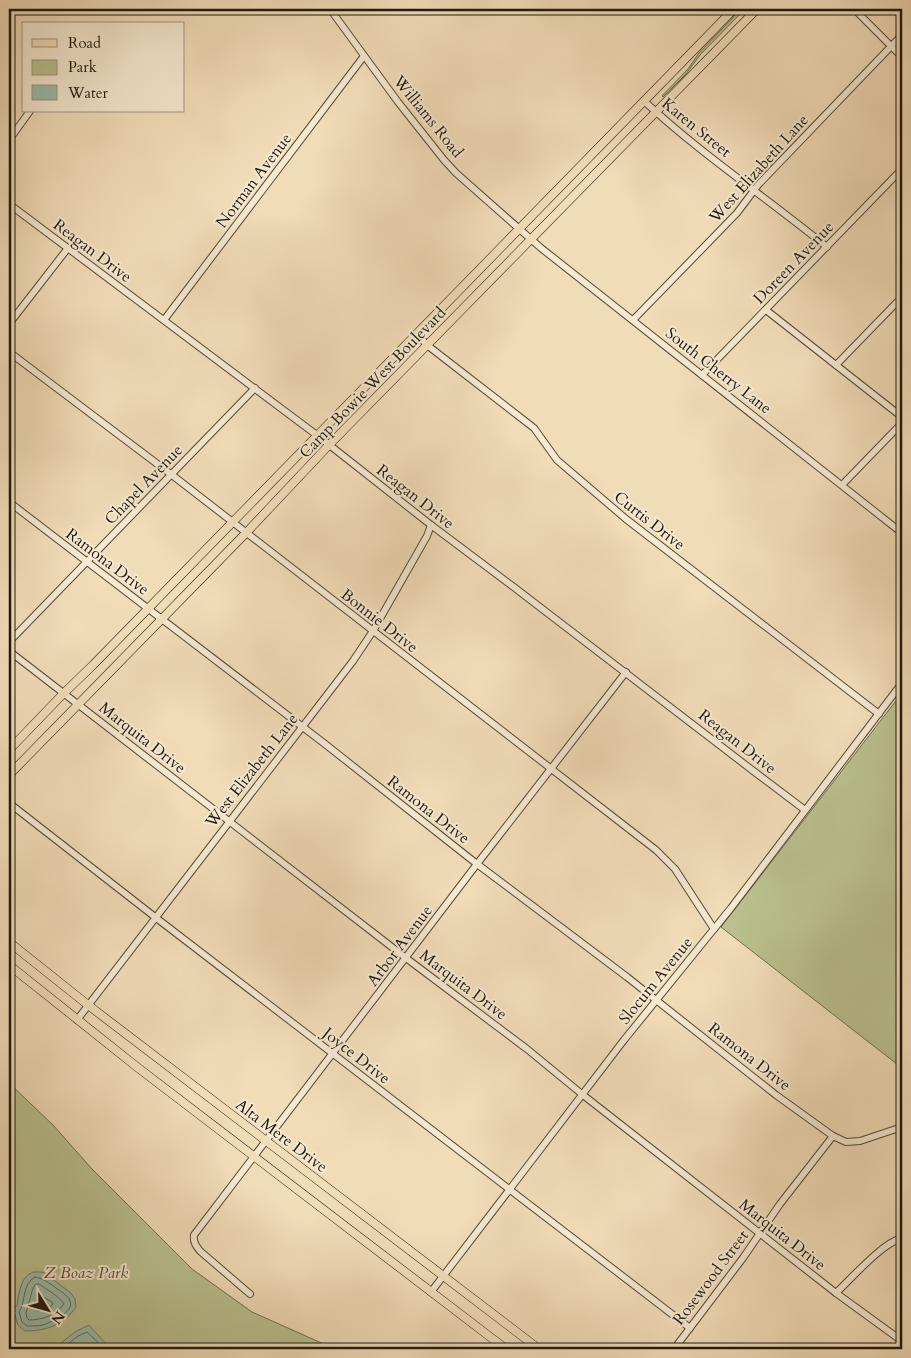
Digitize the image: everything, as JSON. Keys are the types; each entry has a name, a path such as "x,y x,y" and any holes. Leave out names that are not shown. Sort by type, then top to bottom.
{"main road":[{"name":"Camp Bowie West Boulevard","path":"9,750 734,9"},
{"name":"Camp Bowie West Boulevard","path":"9,775 246,533 329,445 757,9"},
{"name":"Alta Mere Drive","path":"9,942 88,1005 539,1349"},
{"name":"Alta Mere Drive","path":"9,965 76,1020 506,1349"}],"street":[{"name":"Williams Road","path":"330,9 444,160 456,173 519,228"},
{"path":"854,9 902,57"},
{"name":"West Elizabeth Lane","path":"633,320 737,213 764,179 902,35"},
{"name":"Norman Avenue","path":"164,320 364,56"},
{"name":"Karen Street","path":"644,101 754,191 827,247"},
{"path":"9,140 29,112"},
{"name":"Doreen Avenue","path":"702,375 902,169"},
{"name":"Reagan Drive","path":"9,204 255,388 431,526 626,672 805,810"},
{"name":"South Cherry Lane","path":"519,228 531,240 902,533"},
{"path":"9,324 68,248"},
{"path":"836,365 902,297"},
{"path":"766,310 902,417"},
{"name":"Curtis Drive","path":"417,334 427,345 534,428 557,460 626,519 878,714"},
{"name":"Bonnie Drive","path":"9,352 172,475 656,850 675,869 714,929"},
{"name":"Chapel Avenue","path":"9,642 255,388"},
{"path":"842,485 902,423"},
{"name":"Ramona Drive","path":"9,502 656,1000 776,1095 833,1136"},
{"name":"West Elizabeth Lane","path":"76,1020 353,661 373,631 431,526"},
{"name":"Marquita Drive","path":"9,651 406,958 528,1049 583,1095 760,1234 902,1341"},
{"name":"Arbor Avenue","path":"250,1294 200,1251 193,1239 194,1235 626,672"},
{"name":"Slocum Avenue","path":"431,1292 624,1040 714,929 901,684"},
{"name":"Joyce Drive","path":"9,802 155,918 690,1328"},
{"path":"833,1136 846,1142 860,1140 902,1127"},
{"name":"Rosewood Street","path":"674,1349 760,1234 780,1204 833,1136"},
{"path":"836,1293 884,1247 902,1238"}],"green space":[{"path":"741,9 743,11 700,55 686,74 663,97 688,69 699,53"},
{"path":"902,693 902,1068 721,927"},
{"name":"Z Boaz Park","path":"9,1083 53,1125 92,1169 192,1269 252,1312 335,1349 9,1349"}],"water":[{"path":"33,1272 43,1272 71,1293 75,1299 76,1307 66,1318 54,1326 40,1330 25,1331 18,1325 15,1315 9,1315 9,1309 17,1306 22,1283"},
{"path":"89,1325 106,1344 115,1349 53,1349 75,1332"}]}
